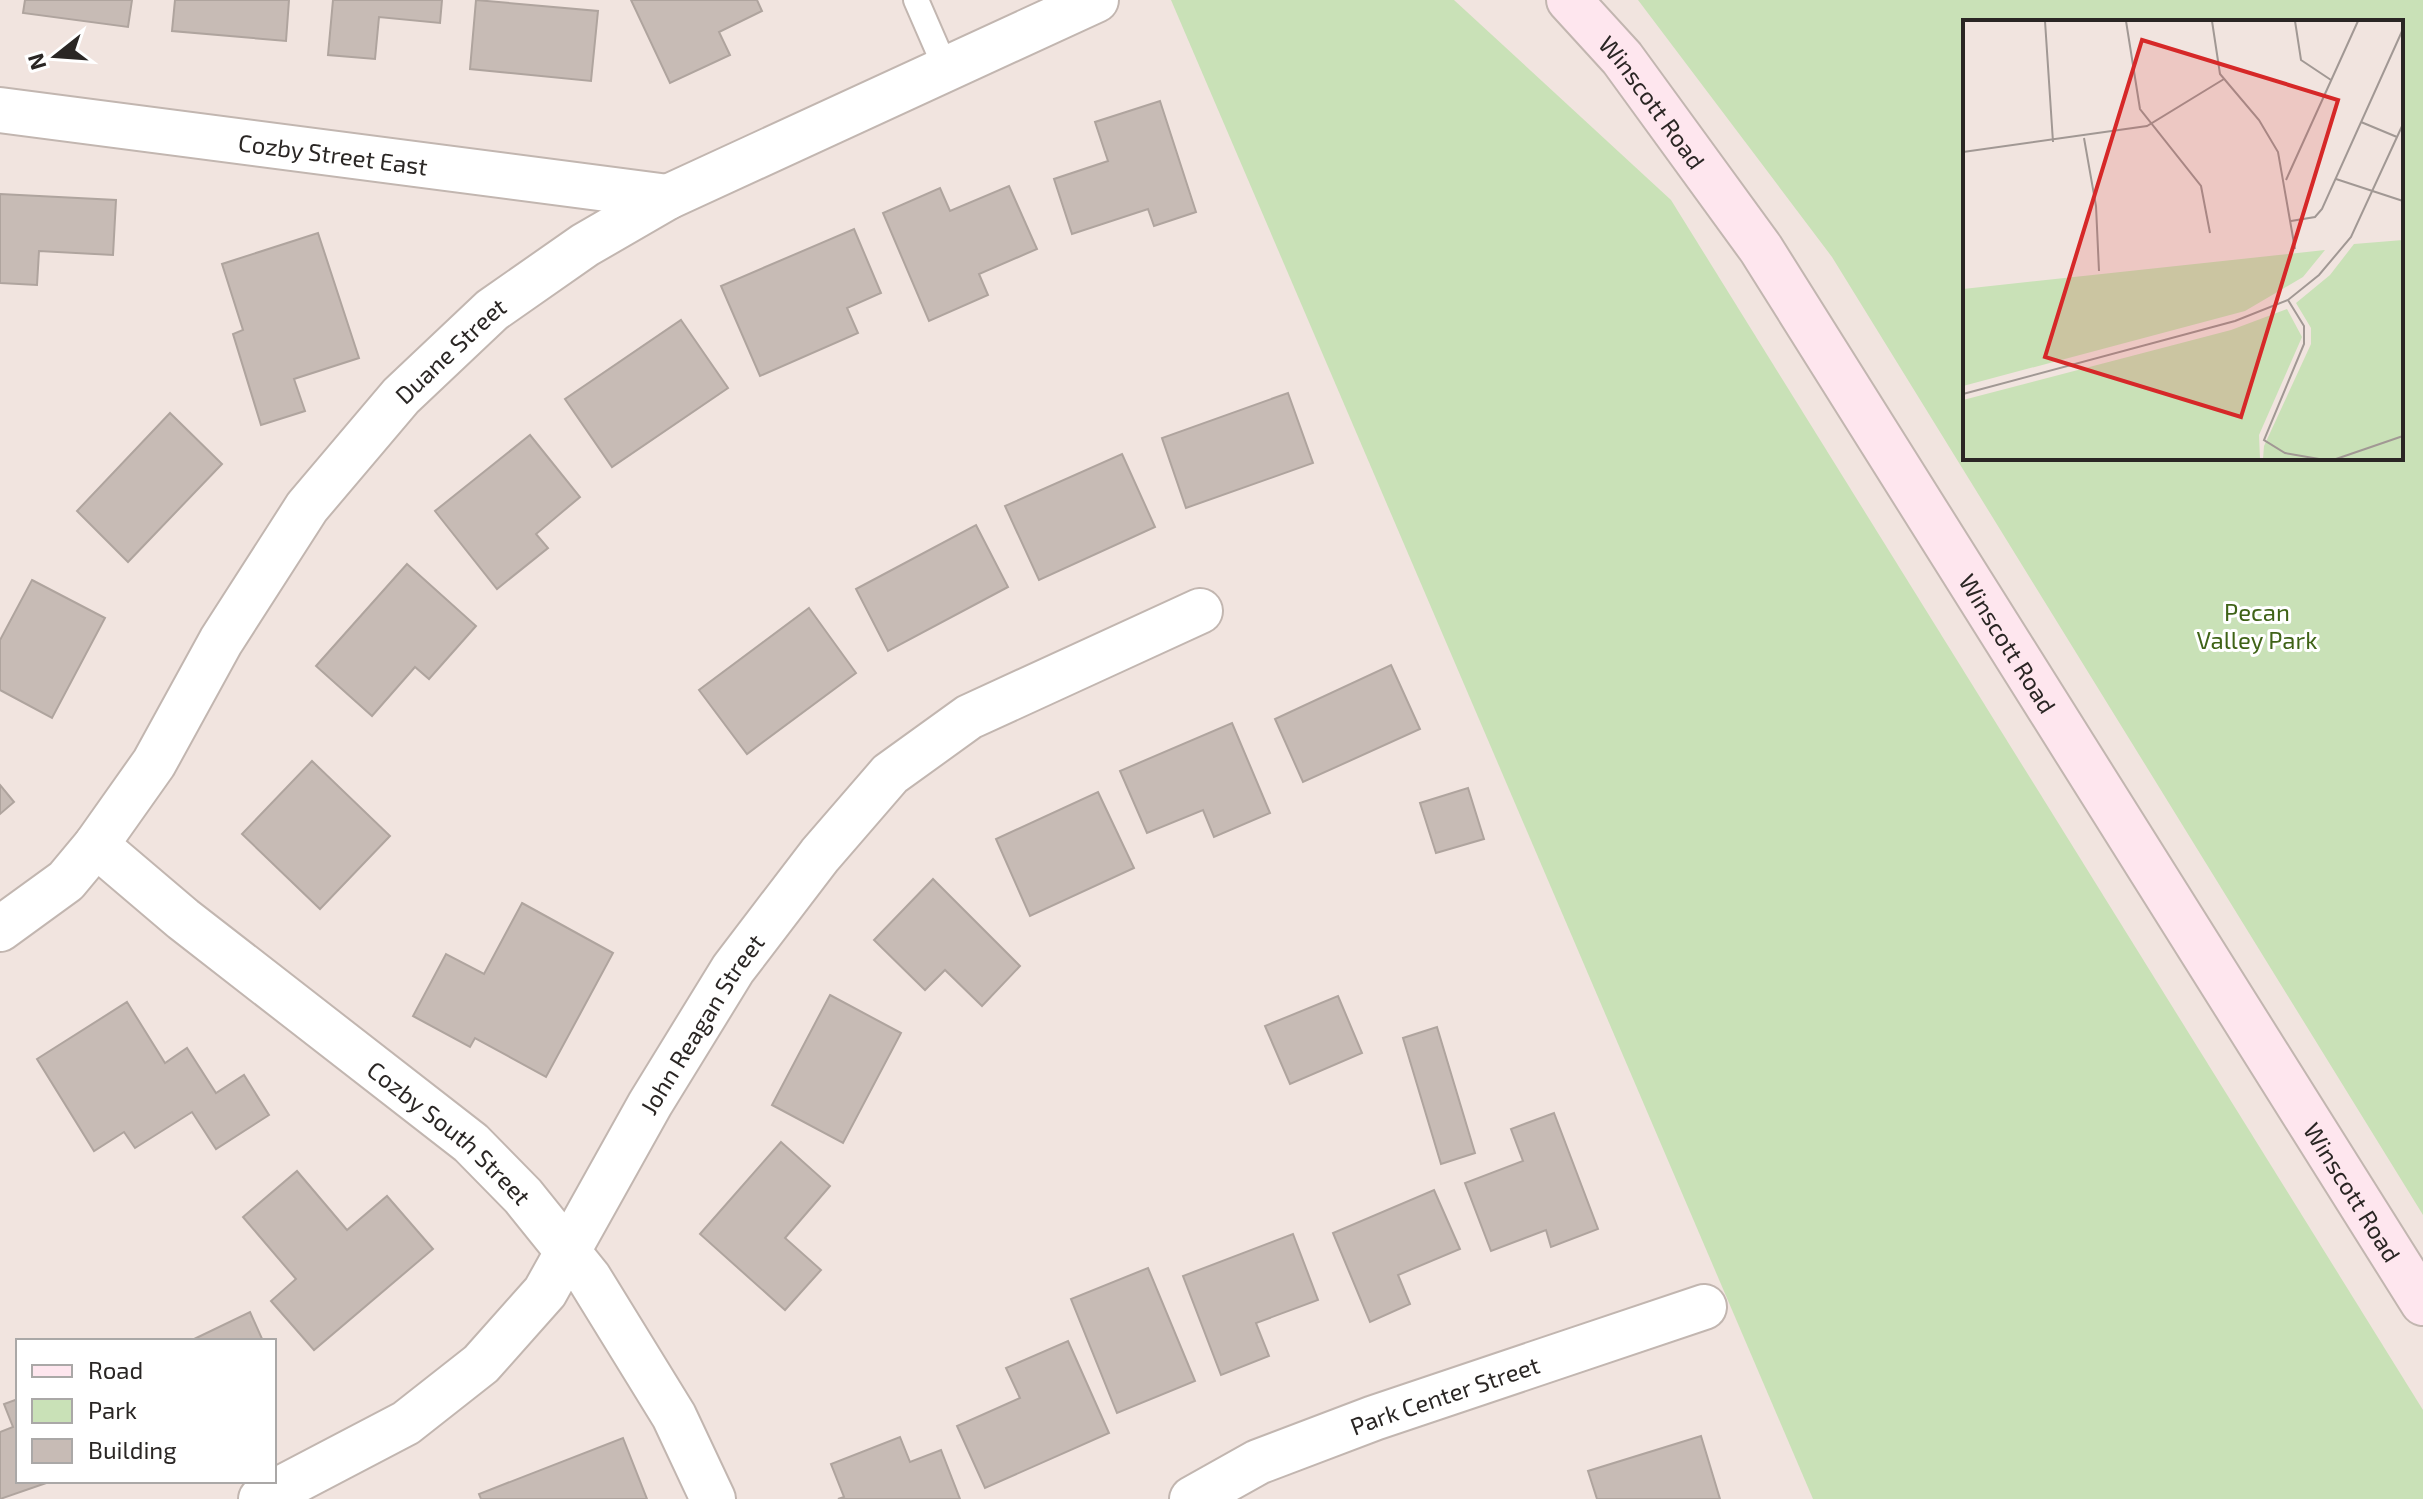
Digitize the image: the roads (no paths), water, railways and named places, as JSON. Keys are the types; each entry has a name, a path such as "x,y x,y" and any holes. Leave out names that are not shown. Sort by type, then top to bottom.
{"main road":[{"name":"Winscott Road","path":"1569,0 1622,58 1761,249 2423,1303"}],"street":[{"name":"Duane Street","path":"0,929 66,881 96,845 154,763 221,641 307,507 401,396 492,310 585,245 668,197 1096,0"},
{"name":"Cozby Street East","path":"0,110 668,197"},
{"name":"John Reagan Street","path":"261,1499 406,1423 481,1364 545,1292 650,1104 733,969 820,855 890,774 969,717 1200,611"},
{"name":"Cozby South Street","path":"96,845 183,919 471,1143 523,1196 589,1278 674,1416 713,1499"},
{"name":"Park Center Street","path":"1192,1499 1258,1462 1374,1418 1704,1307"}],"lane":[{"path":"916,0 946,69"}],"park label":[{"name":"Pecan Valley Park","path":"2257,625"}]}
